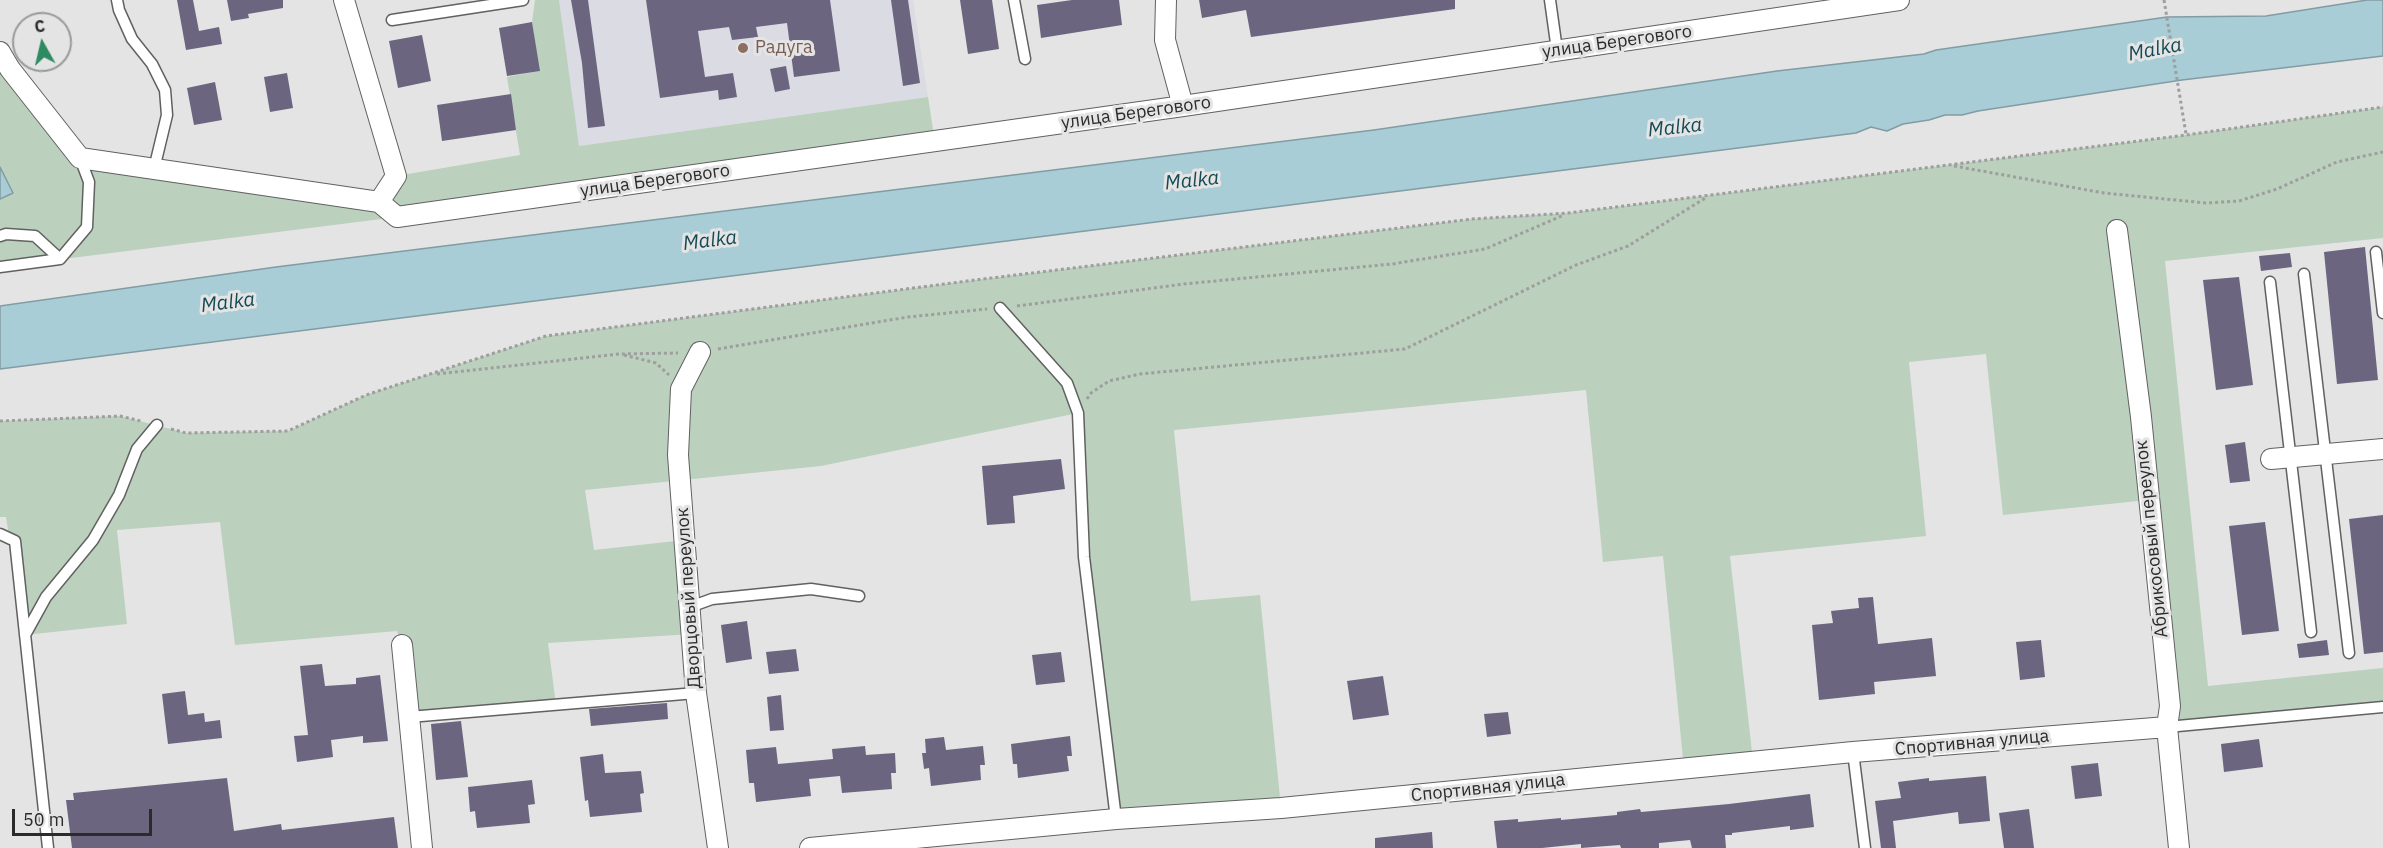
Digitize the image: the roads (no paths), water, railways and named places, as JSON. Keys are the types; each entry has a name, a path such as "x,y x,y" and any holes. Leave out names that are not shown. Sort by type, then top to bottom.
{"street":[{"path":"0,52 9,69 80,158 379,202 396,176 344,0"},
{"path":"1166,0 1165,40 1183,106"},
{"name":"улица Берегового","path":"379,202 397,217 1183,106 1865,2 1899,0"},
{"name":"Абрикосовый переулок","path":"2117,230 2141,417 2170,706 2167,727 2179,848"},
{"name":"Дворцовый переулок","path":"700,352 681,389 678,455 696,693 718,848"},
{"path":"2271,459 2383,449"},
{"path":"402,645 422,848"},
{"name":"Спортивная улица","path":"810,848 1116,819 1281,808 1853,752 2167,727"}],"lane":[{"path":"117,0 132,39 152,64 165,90 167,115 154,169"},
{"path":"392,20 523,0"},
{"path":"1014,0 1025,59"},
{"path":"1550,0 1557,50"},
{"path":"0,267 60,259 87,227 89,182 80,158"},
{"path":"0,236 6,234 35,236 60,259"},
{"path":"2376,252 2383,313"},
{"path":"2304,274 2349,653"},
{"path":"2270,282 2311,632"},
{"path":"1000,308 1067,382 1078,413 1084,557 1116,819"},
{"path":"25,635 46,597 93,540 119,495 137,449 157,426"},
{"path":"0,534 15,540 48,848"},
{"path":"690,607 712,600 811,589 859,596"},
{"path":"409,717 696,693"},
{"path":"2167,727 2383,707"},
{"path":"1853,752 1865,848"}],"water":[{"name":"Malka","path":"2367,0 2383,0 2383,56 2182,80 1962,115 1945,115 1903,124 1887,131 1871,127 1856,133 0,369 0,306 276,267 1374,130 1777,71 1924,54 1936,50 2167,17 2266,16"},
{"path":"0,167 13,193 0,199"}],"place":[{"name":"Радуга","path":"743,48"}]}
